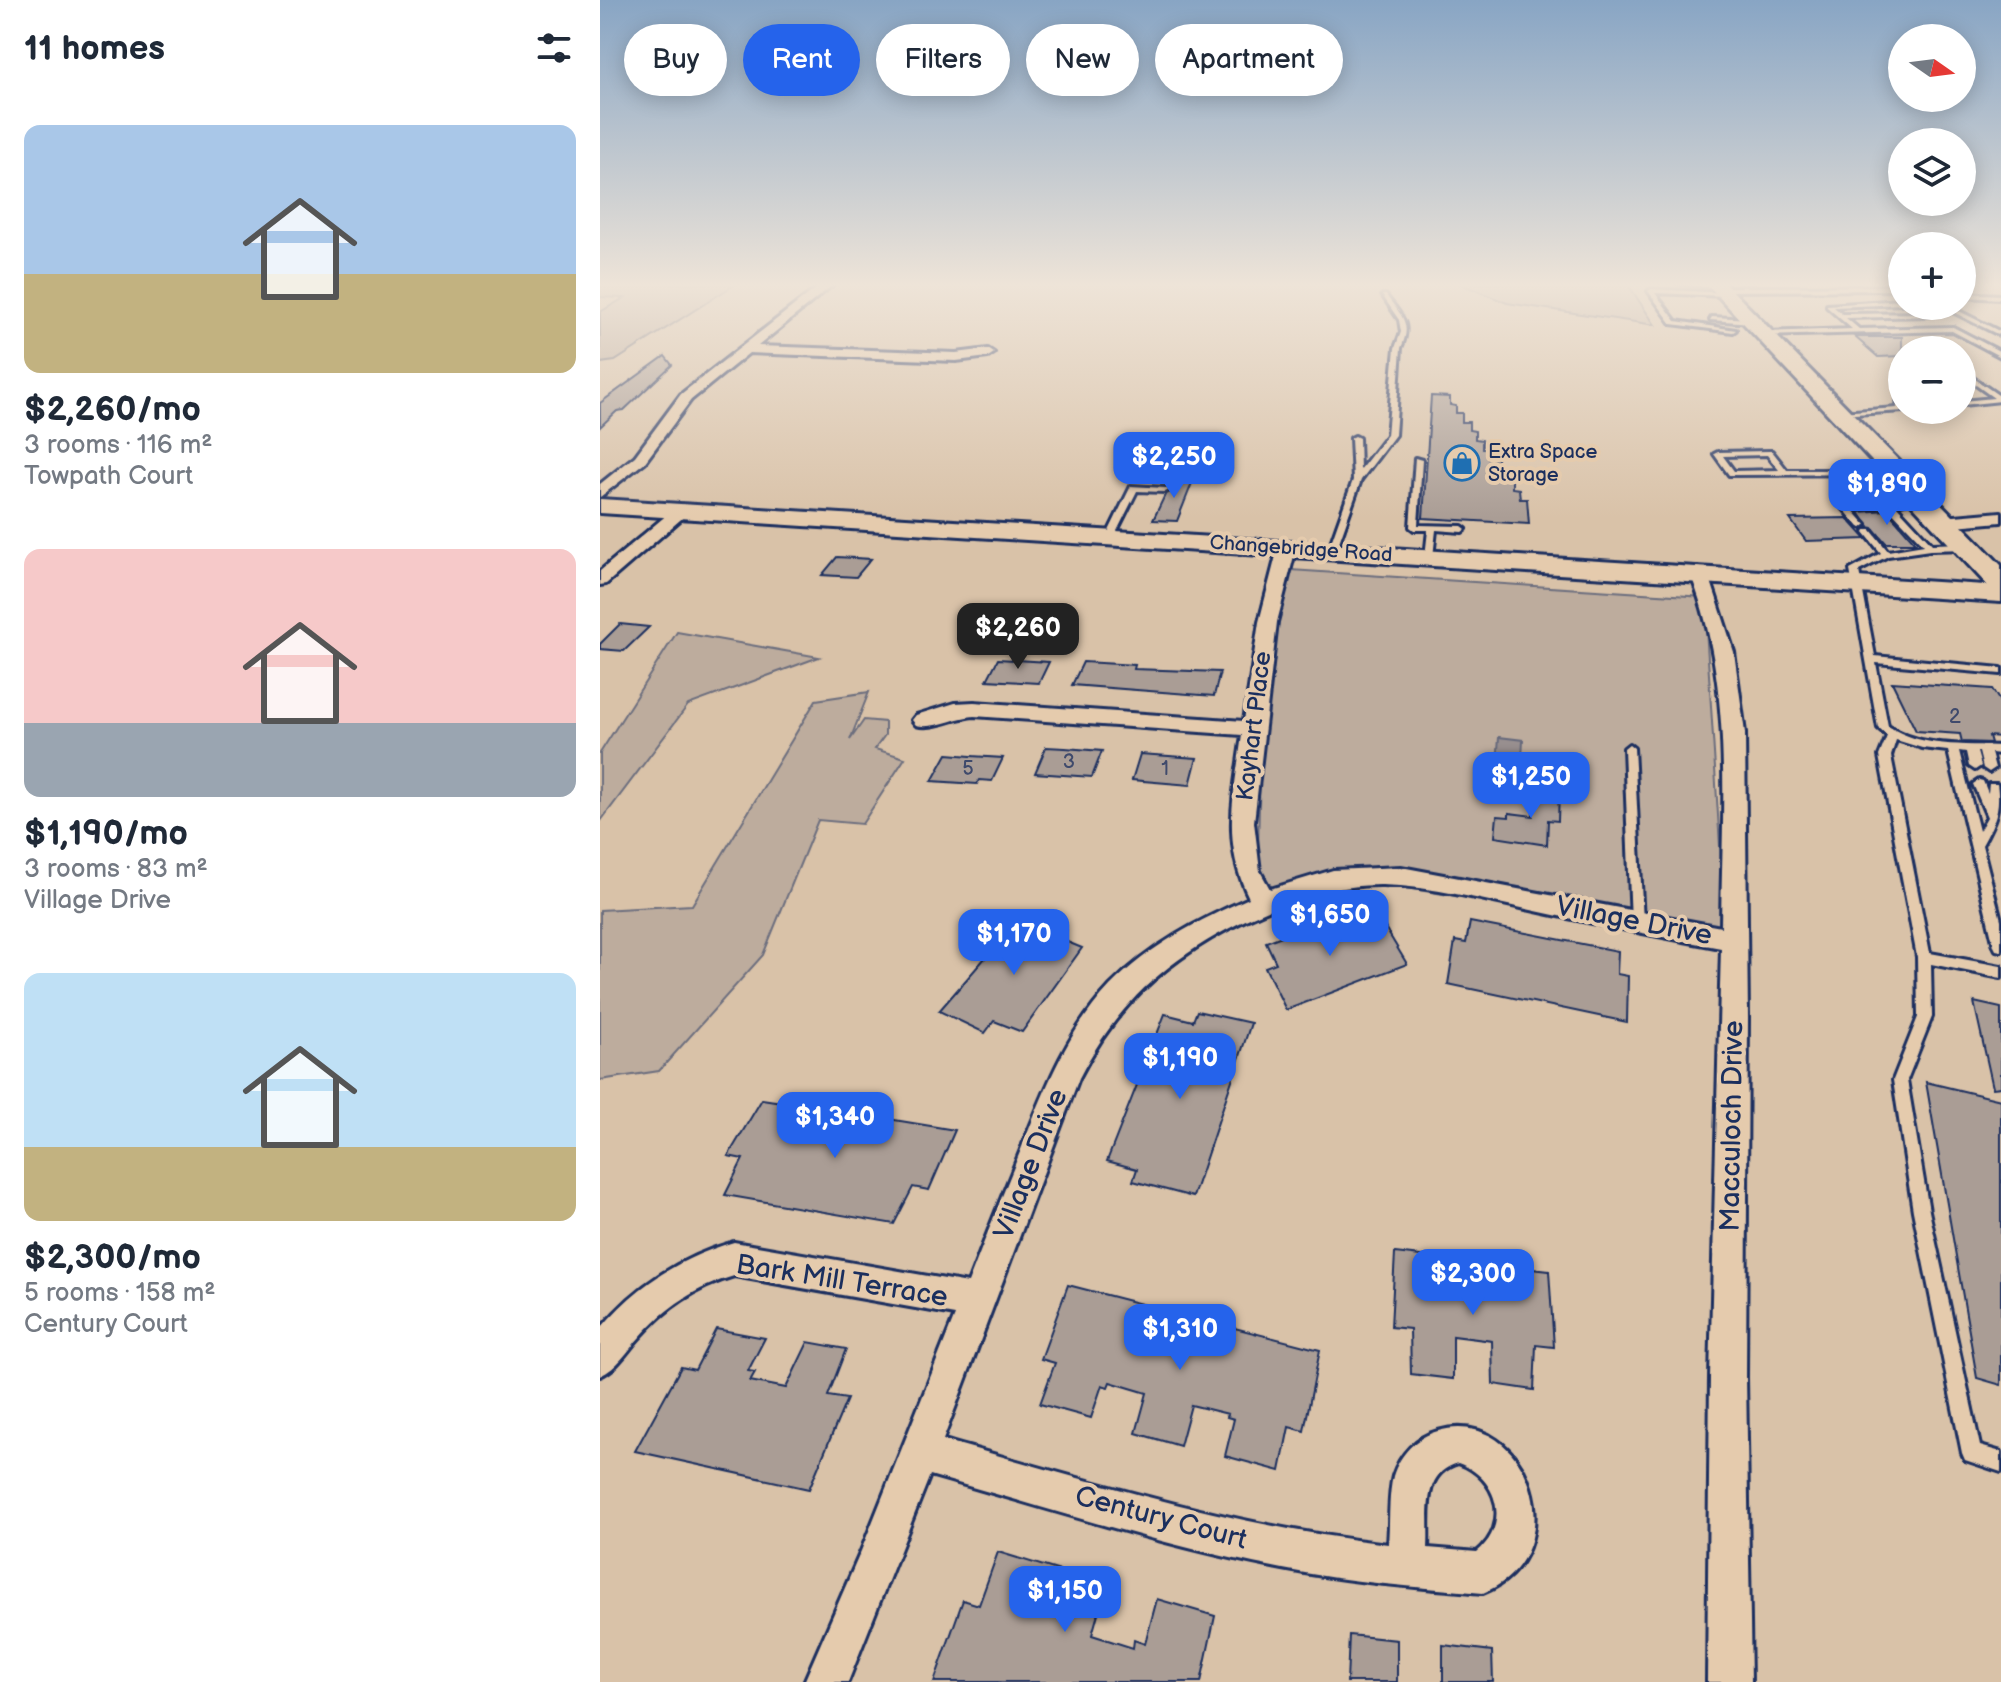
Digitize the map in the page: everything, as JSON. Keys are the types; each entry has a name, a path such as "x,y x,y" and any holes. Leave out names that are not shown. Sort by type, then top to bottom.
{"main road":[{"path":"1784,361 1840,414 1919,497 1936,534 1967,546 2001,582"},
{"name":"Changebridge Road","path":"600,506 2001,594"}],"street":[{"path":"600,492 640,459 686,397 730,361"},
{"path":"600,580 681,511"},
{"path":"1936,534 2001,517"},
{"name":"Kayhart Place","path":"1264,902 1248,871 1242,822 1268,622 1287,548"},
{"name":"Macculoch Drive","path":"1700,575 1715,613 1731,689 1735,795 1728,1378 1729,1682"},
{"path":"923,720 955,710 974,709 1253,729"},
{"name":"Village Drive","path":"826,1682 919,1453 1066,1073 1103,1010 1164,955 1211,926 1300,887 1331,879 1380,876 1442,883 1733,940"},
{"name":"Bark Mill Terrace","path":"600,1358 640,1308 663,1289 699,1269 734,1259 977,1302"},
{"name":"Century Court","path":"919,1453 1245,1541 1337,1560 1407,1566"}],"lane":[{"path":"1332,551 1357,480 1391,435 1397,361"},
{"path":"1976,382 2000,399"},
{"path":"1976,402 2000,399"},
{"path":"1840,414 1888,411"},
{"path":"1355,438 1357,480"},
{"path":"1785,473 1769,453 1718,454 1732,473 1785,473 1895,472"},
{"path":"1418,460 1414,527 1462,529"},
{"path":"1110,537 1134,488 1165,490"},
{"path":"1886,554 1846,507 1890,504 1919,497"},
{"path":"1890,504 1936,534"},
{"path":"1429,557 1432,528"},
{"path":"1936,534 1854,570 1880,719 1883,728 1892,736 1908,742 2001,750"},
{"path":"1870,659 2001,671"},
{"path":"1892,736 1885,756 1924,957 1925,1017 1900,1080 1921,1211 1972,1453 2001,1462"},
{"path":"1952,746 2001,946"},
{"path":"1970,747 1975,766"},
{"path":"1629,748 1637,922"},
{"path":"1984,749 1989,768"},
{"path":"1979,784 1994,821"},
{"path":"1976,846 1994,821 1996,798 1993,787"},
{"path":"1924,957 2001,972"}],"shaded area":[{"path":"1275,569 1704,597 1726,940 1363,881 1257,895 1263,634"},
{"path":"677,632 819,657 688,705 600,822 600,753"},
{"path":"869,692 850,740 864,720 885,722 885,735 875,749 905,758 862,824 818,820 763,955 659,1071 600,1080 600,910 692,905 816,700"},
{"path":"1499,737 1523,740 1521,779 1509,772 1502,777 1496,776"}],"building":[{"path":"657,361 669,361 672,365 624,410 617,411 600,427 600,403"},
{"name":"Extra Space Storage","path":"1431,396 1450,397 1450,405 1456,406 1456,413 1462,413 1462,422 1469,422 1469,430 1475,431 1475,439 1482,440 1482,449 1488,449 1488,458 1497,458 1497,468 1504,468 1504,478 1512,478 1512,488 1519,489 1520,499 1527,499 1529,524 1423,518"},
{"path":"1174,476 1194,478 1177,521 1153,520 1165,495 1172,491 1169,487"},
{"path":"1887,510 1916,543 1886,543 1873,528 1868,527 1859,512"},
{"path":"1847,518 1866,539 1806,541 1790,519"},
{"path":"837,557 871,559 856,577 822,575"},
{"path":"620,624 649,627 624,651 600,649 600,644"},
{"path":"998,659 1049,662 1039,683 987,680"},
{"path":"1083,662 1135,665 1134,669 1220,672 1214,696 1072,685"},
{"path":"1892,682 1992,689 2001,703 2001,737 1989,736 1991,743 1962,742 1960,734 1916,731"},
{"path":"1046,747 1102,751 1092,777 1035,773"},
{"path":"947,754 1003,758 992,781 979,780 977,784 932,781"},
{"path":"1140,754 1197,758 1190,785 1132,780"},
{"path":"1535,788 1559,791 1558,821 1548,820 1547,845 1495,837 1497,816 1509,817 1509,813 1533,816"},
{"path":"1355,908 1370,929 1383,924 1407,964 1286,1010 1265,967 1276,963 1266,942"},
{"path":"1024,913 1066,931 1060,939 1082,948 1022,1032 994,1021 985,1033 939,1011"},
{"path":"1470,922 1618,951 1617,974 1628,976 1627,1022 1448,984 1455,941 1466,943"},
{"path":"1974,1002 2001,1008 2001,1087 1993,1088"},
{"path":"1197,1011 1251,1023 1193,1197 1133,1181 1137,1169 1107,1161 1165,1014 1193,1021"},
{"path":"1926,1082 2001,1100 2001,1385 1977,1378"},
{"path":"762,1099 955,1130 929,1190 913,1187 894,1224 725,1195 743,1159 728,1156"},
{"path":"1395,1253 1454,1260 1454,1283 1491,1288 1490,1264 1549,1271 1554,1347 1536,1345 1534,1390 1493,1384 1492,1341 1453,1336 1453,1379 1411,1374 1410,1329 1391,1327"},
{"path":"1068,1285 1320,1350 1304,1431 1289,1427 1280,1471 1225,1456 1234,1419 1227,1417 1228,1414 1191,1405 1180,1446 1136,1433 1147,1393 1110,1382 1108,1387 1102,1385 1091,1418 1040,1404 1055,1363 1041,1359"},
{"path":"716,1329 765,1338 748,1371 755,1372 750,1381 786,1388 808,1342 846,1349 828,1396 847,1399 809,1489 635,1451 681,1367 695,1370"},
{"path":"998,1552 1106,1585 1092,1635 1133,1648 1134,1640 1145,1644 1157,1599 1215,1616 1201,1682 934,1682 963,1600 979,1605"},
{"path":"1349,1635 1397,1640 1397,1682 1347,1682"},
{"path":"1443,1645 1492,1651 1493,1682 1443,1682"}],"place":[{"name":"Extra Space Storage","path":"1462,463"}]}
